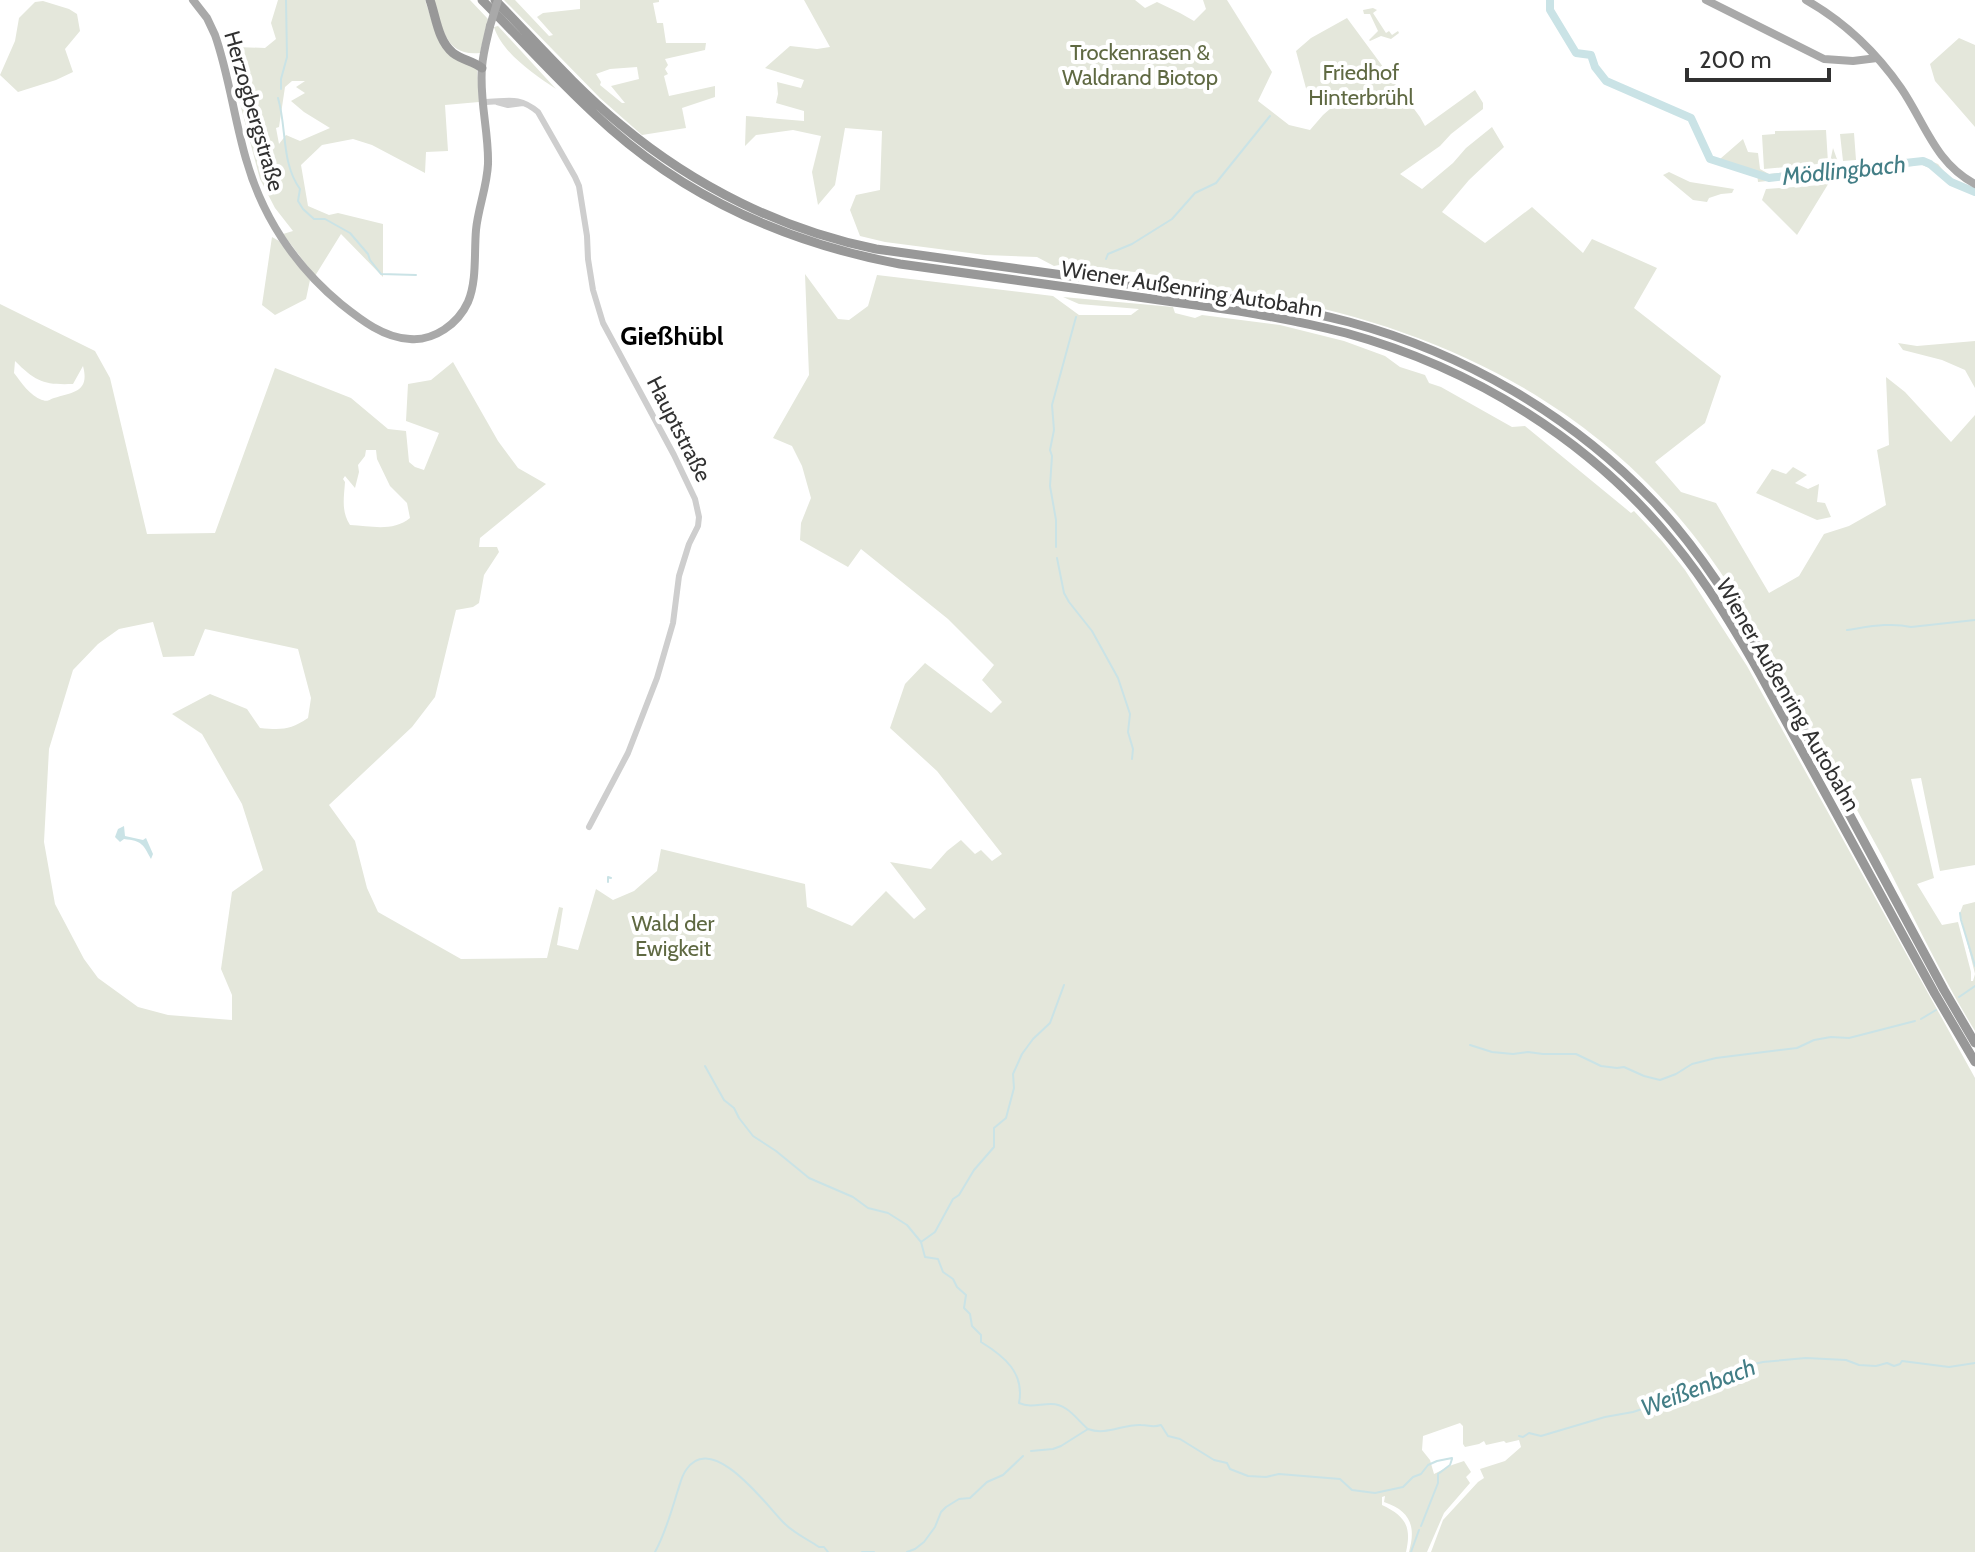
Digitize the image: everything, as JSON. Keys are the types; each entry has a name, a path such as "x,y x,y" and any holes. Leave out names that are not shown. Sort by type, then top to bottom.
{"highway":[{"path":"430,0 446,46 482,68"},
{"path":"482,0 577,97 650,160 810,237"},
{"path":"496,0 584,91 689,180"},
{"path":"471,61 483,56"},
{"name":"Wiener Außenring Autobahn","path":"810,237 1289,308 1398,337 1439,353 1490,377 1537,405 1614,463 1653,501 1710,570 1771,669 1975,1043"},
{"name":"Wiener Außenring Autobahn","path":"810,237 849,254 900,264 1226,309 1346,333 1433,363 1484,387 1540,421 1605,472 1644,508 1700,577 1760,674 1975,1062"}],"main road":[{"name":"Herzogbergstraße","path":"193,0 215,35 245,157 255,188 271,220 292,254 316,281 345,307 382,332 414,340 435,335 459,316 470,294 476,227 485,192 488,153 483,102"},
{"path":"483,102 483,56 496,0"},
{"path":"1706,0 1824,59 1853,61 1877,58"},
{"path":"1806,0 1846,27 1877,58 1899,85 1940,155 1952,169 1975,184"}],"street":[{"name":"Hauptstraße","path":"483,102 530,105 538,112 575,177 587,236 593,290 603,323 674,455 695,499 699,517 679,576 673,623 657,678 628,753 589,827"}],"green space":[{"path":"278,0 425,0 436,33 477,68 479,102 445,105 448,151 426,152 425,173 372,145 353,139 322,145 301,165 308,206 329,215 338,213 383,224 383,277 341,234 315,276 283,234 293,231 275,208 260,179 227,55 236,53 236,47 265,48 276,39 271,23","holes":["292,81 305,81 296,87 305,93 291,101 330,128 300,141 286,135 279,144 276,128 279,127 285,87"]},
{"path":"434,0 470,0 488,19 480,53 468,53 452,45 443,29"},
{"path":"504,0 515,0 549,36 553,35 537,17 543,13 580,9 580,0 659,0 653,3 657,23 663,23 666,43 706,43 705,50 665,59 668,74 664,76 669,96 715,86 715,97 682,108 686,128 642,135 600,98","holes":["637,67 639,79 611,86 625,103 622,103 600,85 596,74 610,69"]},
{"path":"804,0 1135,0 1145,8 1157,2 1194,21 1206,9 1203,0 1227,0 1272,72 1258,101 1289,125 1310,130 1331,108 1320,108 1307,92 1296,51 1311,38 1347,18 1425,126 1475,90 1483,109 1440,146 1400,174 1422,189 1492,127 1504,147 1469,180 1442,212 1485,243 1532,207 1583,253 1592,239 1657,268 1634,308 1721,376 1705,423 1655,462 1681,492 1716,503 1769,593 1799,576 1824,534 1849,526 1886,505 1877,450 1889,445 1886,377 1905,392 1951,442 1975,415 1975,865 1940,871 1921,778 1911,779 1934,878 1917,884 1942,925 1958,922 1971,981 1975,974 1975,1031 1862,818 1741,603 1698,541 1654,490 1605,445 1552,406 1496,373 1437,345 1375,323 1310,306 1156,275 1074,263 1054,266 1037,257 985,255 860,236 850,210 856,195 880,190 882,131 845,128 835,185 818,205 812,172 821,136 793,130 756,135 745,146 746,116 804,121 804,111 776,103 777,82 801,88 804,80 765,68 790,46 830,47"},
{"path":"43,1 77,14 80,31 65,49 73,72 18,92 0,75 15,41 19,18 35,2"},
{"path":"1363,10 1377,10 1373,13 1386,33 1399,33 1391,39 1381,36 1370,41 1378,31 1370,14 1364,14"},
{"path":"498,26 556,89 511,54 498,37 494,27"},
{"path":"1959,38 1975,45 1975,127 1935,81 1930,64"},
{"path":"1826,130 1828,163 1764,169 1762,135 1775,134 1775,131"},
{"path":"1854,133 1856,160 1843,161 1840,134"},
{"path":"1743,139 1748,152 1758,153 1760,169 1769,174 1829,167 1833,148 1839,165 1923,158 1938,164 1946,174 1944,178 1920,164 1758,182 1757,172 1720,159"},
{"path":"1669,172 1690,182 1734,189 1732,193 1709,198 1707,202 1693,200 1663,175"},
{"path":"1826,179 1830,181 1797,235 1762,200 1766,189 1821,185"},
{"path":"272,237 279,241 310,280 306,299 275,315 262,305"},
{"name":"Wald der Ewigkeit","path":"805,274 838,319 849,320 868,306 877,275 1053,296 1079,315 1131,315 1139,309 1079,304 1063,297 1173,307 1175,313 1195,318 1202,315 1280,325 1344,341 1385,356 1400,367 1425,375 1429,383 1512,427 1525,426 1631,513 1634,511 1685,570 1747,666 1975,1078 1975,1552 1431,1552 1443,1520 1484,1478 1480,1469 1505,1461 1521,1447 1519,1440 1486,1445 1484,1441 1465,1447 1460,1423 1423,1436 1422,1450 1430,1460 1434,1474 1464,1461 1471,1472 1466,1477 1470,1483 1444,1513 1427,1552 1409,1552 1412,1535 1409,1521 1400,1510 1384,1502 1385,1496 1382,1497 1382,1505 1405,1523 1408,1535 1406,1552 0,1552 0,304 95,351 110,378 147,534 215,533 275,368 351,398 388,429 406,431 409,462 424,470 439,433 406,421 408,384 431,380 453,362 498,441 518,468 546,484 480,538 479,547 497,547 499,552 484,575 479,603 456,610 435,697 412,727 329,805 355,841 367,888 378,912 461,959 547,958 559,907 563,908 557,945 578,950 596,889 613,900 634,891 657,871 661,849 805,884 807,907 852,926 886,891 914,919 926,909 890,862 931,869 961,840 975,854 981,850 992,861 1002,854 937,771 890,728 905,684 925,663 991,713 1002,702 982,680 994,665 948,619 861,549 848,567 800,540 801,523 811,498 802,466 792,446 773,438 809,375","holes":["15,361 35,378 55,384 73,384 83,366 84,381 78,390 42,400 30,392 14,373","366,450 376,450 390,486 407,503 410,518 382,527 350,525 344,509 343,479 345,476 355,488 358,465","153,622 163,657 194,656 205,629 298,649 311,698 308,718 296,725 280,729 260,728 247,709 210,694 172,714 202,734 242,804 263,870 232,892 221,969 232,995 232,1020 168,1015 138,1007 98,978 84,959 55,904 44,842 49,749 73,670 98,644 119,629"]},
{"path":"1975,341 1975,388 1965,370 1942,360 1903,350 1898,343 1917,346"},
{"path":"1793,467 1807,475 1795,483 1808,489 1819,484 1817,502 1825,503 1831,517 1817,520 1756,493 1772,469 1786,474"},
{"path":"1975,902 1975,974 1960,913 1963,905"}],"water":[{"path":"124,826 125,836 146,838 153,854 151,859 138,842 124,839 120,842 115,837 118,829"}],"waterway":[{"path":"281,89 287,57 286,0"},
{"name":"Mödlingbach","path":"1550,0 1550,10 1576,53 1591,55 1595,67 1606,81 1691,118 1710,159 1769,178 1923,161 1951,182 1975,192"},
{"path":"278,98 287,157 300,189 298,201 303,209 314,219 325,219 350,233 381,274 416,275"},
{"path":"1106,259 1108,254 1132,244 1172,219 1195,193 1216,183 1270,116"},
{"path":"1056,547 1056,520 1050,486 1050,450 1054,430 1052,405 1076,317"},
{"path":"1057,558 1064,593 1092,631 1118,678 1130,714 1128,732 1133,749 1132,759"},
{"path":"1847,630 1975,620"},
{"path":"608,882 608,877 611,878"},
{"path":"1960,913 1975,966"},
{"path":"921,1242 935,1232 953,1199 994,1147 994,1128 1006,1118 1014,1088 1013,1074 1022,1054 1050,1023 1064,985"},
{"path":"1959,997 1975,986"},
{"path":"1921,1019 1936,1010"},
{"path":"1470,1045 1513,1054 1576,1054 1601,1066 1624,1067 1660,1080 1692,1064 1716,1058 1797,1048 1814,1040 1849,1038 1915,1021"},
{"path":"705,1066 724,1100 734,1108 753,1136 809,1178 853,1197 868,1208 888,1213 907,1225 921,1242 925,1257 938,1259 943,1272 966,1295 964,1308 970,1314 972,1326 981,1335 981,1342 1011,1366 1019,1383 1019,1403 1057,1405 1072,1413 1088,1429"},
{"name":"Weißenbach","path":"1519,1436 1529,1433 1541,1436 1633,1412 1678,1394 1703,1388 1732,1369 1763,1362 1806,1358 1846,1360 1876,1366 1887,1363 1894,1366 1902,1361 1949,1367 1975,1363"},
{"name":"Weißenbach","path":"1031,1451 1061,1446 1088,1429 1101,1431 1134,1425 1161,1425 1168,1436 1180,1439 1214,1460 1227,1463 1230,1469 1248,1476 1279,1474 1340,1479 1352,1490 1375,1493 1403,1487 1428,1465 1452,1458"},
{"name":"Weißenbach","path":"907,1552 924,1542 946,1507 959,1499 970,1498 987,1482 1003,1475 1023,1456"},
{"name":"Weißenbach","path":"655,1552 684,1473 697,1460 710,1459 738,1475 787,1526 828,1552"},
{"path":"1421,1526 1438,1483 1438,1474 1450,1465 1452,1459"},
{"path":"1411,1552 1419,1530"},
{"name":"Weißenbach","path":"862,1552 874,1552"}],"district":[{"name":"Gießhübl","path":"672,336"}],"park label":[{"name":"Trockenrasen & Waldrand Biotop","path":"1140,64"},
{"name":"Friedhof Hinterbrühl","path":"1361,84"}]}
